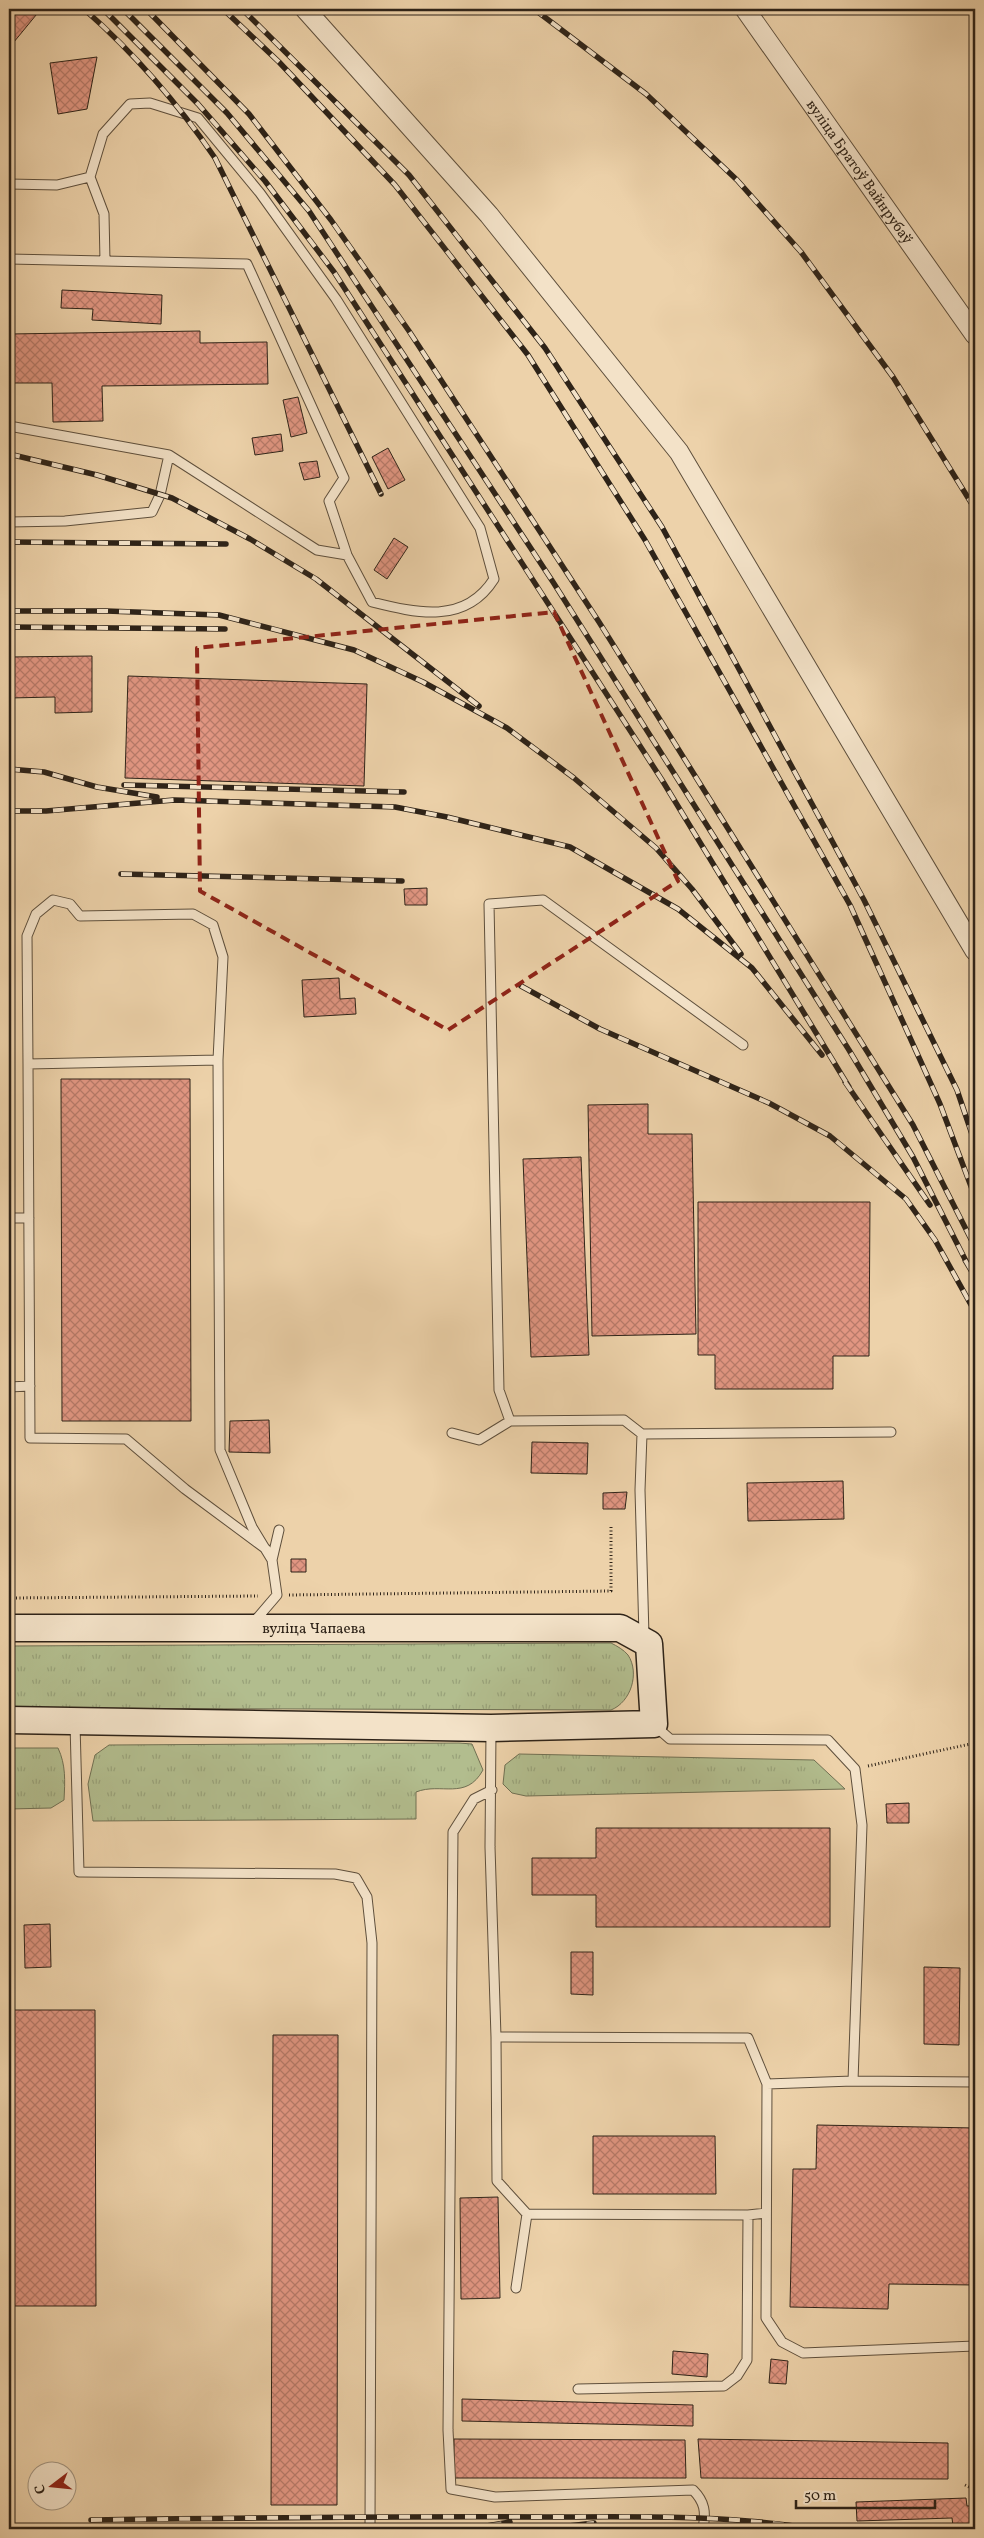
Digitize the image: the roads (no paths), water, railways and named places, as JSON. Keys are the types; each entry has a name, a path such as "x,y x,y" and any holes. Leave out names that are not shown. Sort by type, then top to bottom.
{"street":[{"path":"304,9 490,215 679,452 975,951"},
{"name":"вуліца Братоў Вайнрубаў","path":"745,9 975,335"},
{"name":"вуліца Чапаева","path":"9,1628 620,1628 644,1642"},
{"path":"9,1720 491,1728 654,1724 649,1644 644,1642"}],"lane":[{"path":"9,259 105,262 247,264 344,478 329,501 347,555 372,602 408,611 450,613 486,592 494,579 480,528 341,307 260,193 198,118 150,102 130,104 103,134 90,177 104,214 105,262"},
{"path":"9,184 57,185 90,177"},
{"path":"9,426 169,455 316,550 347,555"},
{"path":"9,522 65,521 152,512 160,494 169,455"},
{"path":"250,1627 277,1595 272,1560 266,1549 252,1527 220,1450 218,1060 224,956 213,925 193,914 80,916 70,904 53,900 36,914 27,936 30,1438 126,1439 186,1489 266,1549"},
{"path":"510,1420 499,1390 489,904 542,900 743,1045"},
{"path":"28,1064 218,1060"},
{"path":"9,1218 29,1218"},
{"path":"9,1387 30,1386"},
{"path":"452,1433 479,1440 510,1420 624,1420 642,1434 891,1432"},
{"path":"642,1434 640,1490 644,1642"},
{"path":"272,1560 279,1530"},
{"path":"75,1721 79,1872 335,1874 356,1878 367,1897 372,1943 370,2529"},
{"path":"654,1724 670,1739 828,1740 855,1770 862,1825 853,2081"},
{"path":"491,1728 492,1790 490,1847 496,2036 497,2181 527,2214 748,2215 766,2213"},
{"path":"492,1790 474,1799 453,1832 448,2430 451,2490 495,2496 693,2490 703,2500 705,2519 703,2529"},
{"path":"496,2036 748,2038 768,2084 766,2318 782,2342 803,2353 975,2346"},
{"path":"768,2084 853,2081 975,2082"},
{"path":"516,2288 527,2214"},
{"path":"578,2389 724,2386 737,2376 747,2360 748,2215"}],"railway":[{"path":"84,9 154,79 186,117 215,158 381,494"},
{"path":"103,9 198,104 265,181 334,272 662,780 849,1087"},
{"path":"123,9 227,113 309,211 553,582 849,1050 913,1157 968,1265"},
{"path":"146,9 249,114 331,220 409,331 599,622 913,1125 975,1247"},
{"path":"223,9 279,62 395,185 528,355 645,540 850,905 940,1104 975,1197"},
{"path":"242,9 409,175 545,348 662,527 864,900 957,1090 975,1143"},
{"path":"534,9 646,94 737,180 801,252 893,377 975,509"},
{"path":"9,454 97,475 172,498 250,539 316,579 479,706"},
{"path":"9,542 226,544"},
{"path":"9,611 106,611 219,615 354,650 423,682 507,728 574,778 656,848 692,889 741,954"},
{"path":"9,627 225,629"},
{"path":"9,769 44,772 97,787 157,797"},
{"path":"124,785 404,792"},
{"path":"9,811 46,811 174,800 395,807 447,817 570,847 678,909 752,968 822,1055"},
{"path":"121,874 402,881"},
{"path":"521,986 600,1029 769,1103 830,1136 906,1199 935,1240 975,1312"},
{"path":"845,1082 930,1205"},
{"path":"965,1260 975,1277"},
{"path":"91,2520 645,2517 747,2521 814,2529"},
{"path":"469,2529 510,2522"},
{"path":"543,2529 594,2523"}]}
